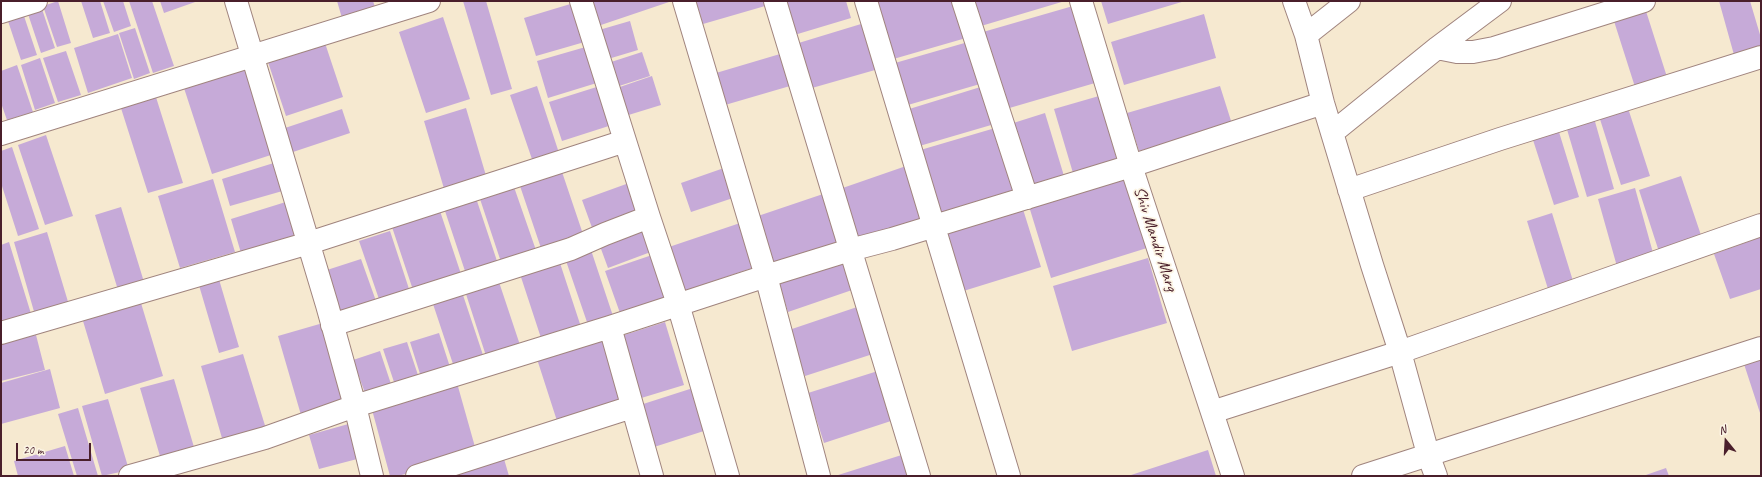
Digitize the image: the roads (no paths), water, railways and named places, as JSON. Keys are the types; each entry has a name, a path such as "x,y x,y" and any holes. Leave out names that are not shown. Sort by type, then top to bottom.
{"street":[{"path":"1,12 36,1"},
{"path":"236,1 332,325 355,406 372,476"},
{"path":"1,134 429,1"},
{"path":"581,1 649,218 678,304 728,476"},
{"path":"684,1 766,276 819,476"},
{"path":"775,1 919,476"},
{"path":"866,1 1009,476"},
{"path":"963,1 1027,198"},
{"name":"Shiv Mandir Marg","path":"1082,1 1131,166 1233,476"},
{"path":"1294,1 1306,35 1323,103 1400,352 1428,454 1436,476"},
{"path":"1306,35 1349,1"},
{"path":"1332,133 1437,48 1500,1"},
{"path":"1437,48 1457,52 1473,52 1494,48 1644,1"},
{"path":"1349,190 1500,138 1761,57"},
{"path":"130,476 265,438 355,406 610,327 850,250 934,227 1131,166 1323,103"},
{"path":"1,333 308,243 625,141"},
{"path":"332,325 571,249 605,234 649,218"},
{"path":"1212,412 1400,352 1761,225"},
{"path":"610,327 652,476"},
{"path":"1363,476 1761,348"},
{"path":"416,476 632,407"}]}
